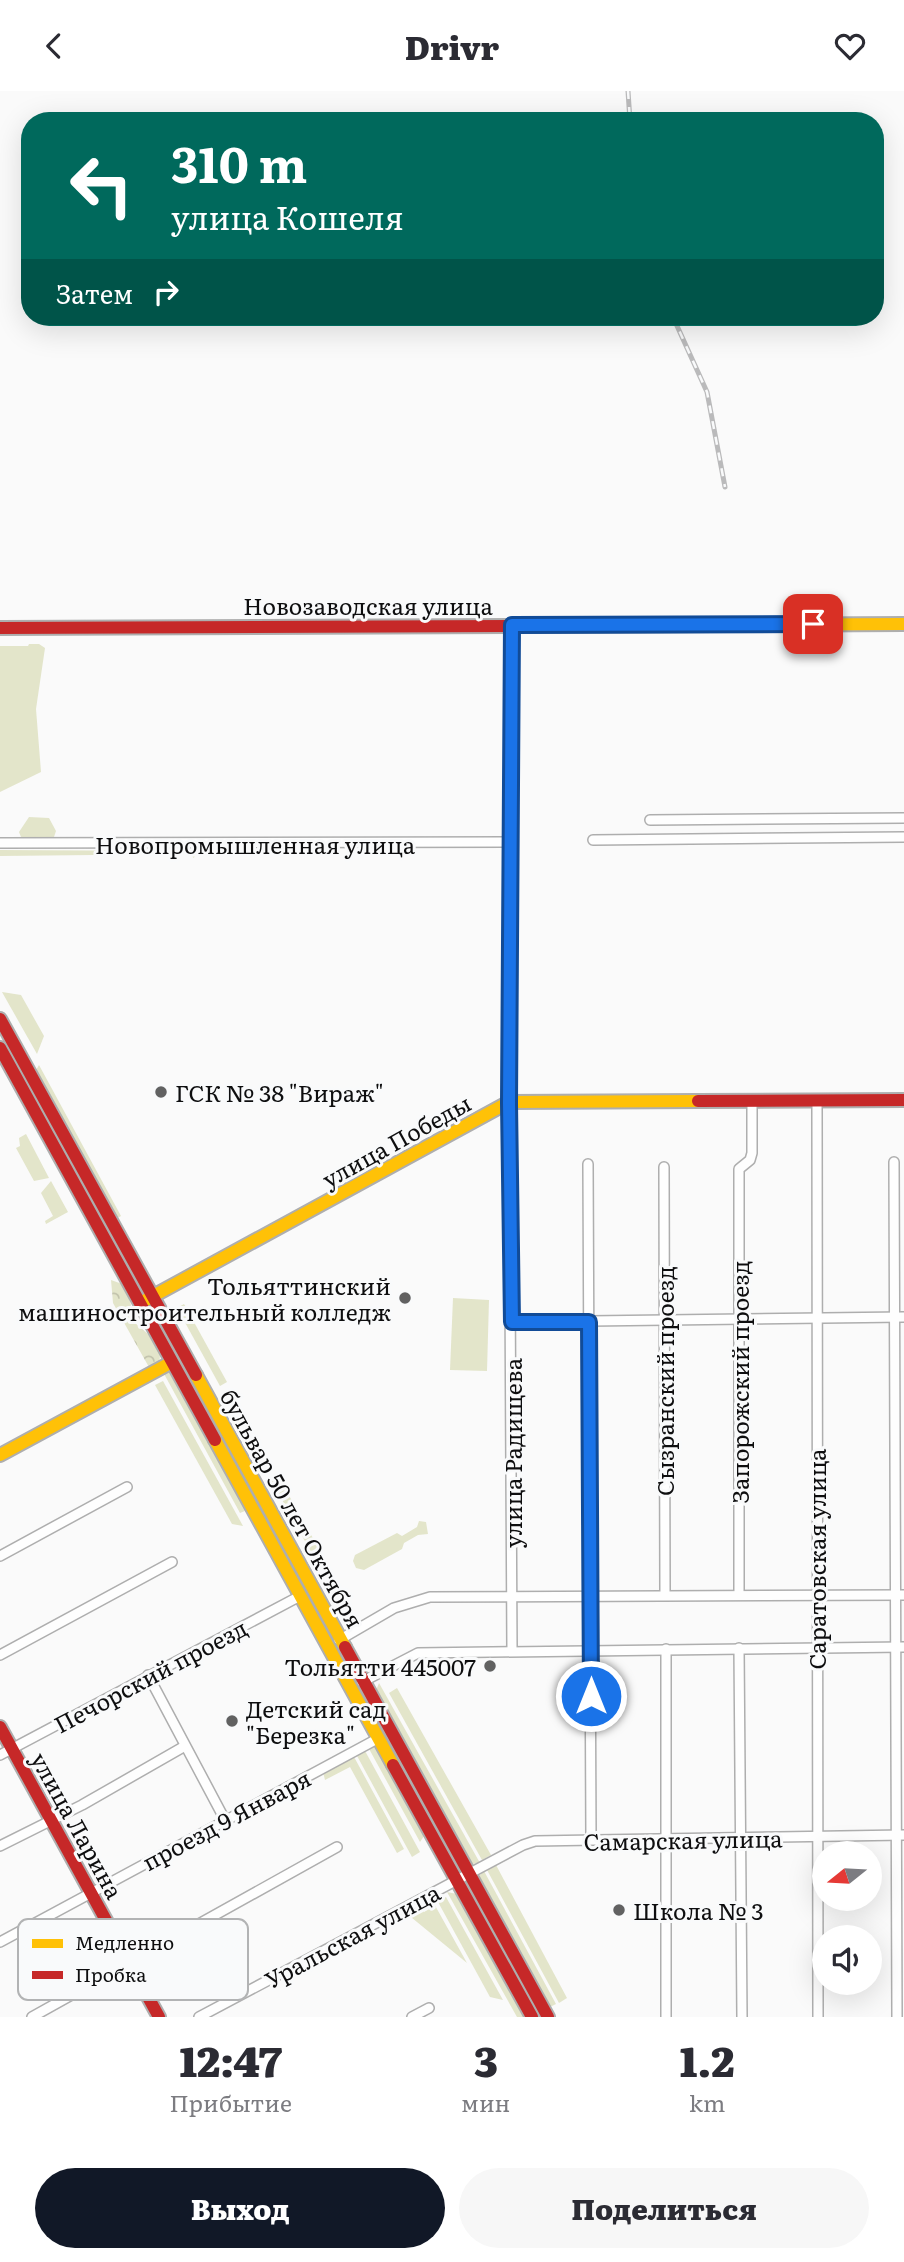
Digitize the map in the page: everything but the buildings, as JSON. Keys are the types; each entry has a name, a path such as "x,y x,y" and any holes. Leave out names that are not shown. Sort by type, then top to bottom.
{"main road":[{"name":"Новозаводская улица","path":"0,628 904,624"},
{"name":"бульвар 50 лет Октября","path":"0,1019 3,1033 87,1191 140,1303 300,1596 379,1738 548,2017"},
{"name":"бульвар 50 лет Октября","path":"0,1048 152,1296 341,1638 532,2017"},
{"name":"улица Победы","path":"140,1303 509,1103 904,1100"},
{"path":"0,1455 172,1362"},
{"name":"улица Ларина","path":"0,1727 106,1919"},
{"name":"улица Ларина","path":"150,2000 159,2017"}],"street":[{"name":"улица Радищева","path":"512,625 509,1103 512,1651"},
{"path":"650,820 904,818"},
{"path":"593,840 904,837"},
{"name":"Новопромышленная улица","path":"0,843 511,842"},
{"name":"Саратовская улица","path":"817,1100 815,1594 818,2017"},
{"name":"Запорожский проезд","path":"738,1595 739,1169 750,1160 752,1153 752,1101"},
{"path":"894,1162 893,1317 900,1595 897,2017"},
{"path":"588,1164 591,1839"},
{"name":"Сызранский проезд","path":"664,1167 665,1594"},
{"path":"512,1322 904,1317"},
{"path":"0,1556 127,1487"},
{"path":"0,1655 172,1562"},
{"path":"328,1646 411,1601 455,1595 900,1595"},
{"name":"Печорский проезд","path":"0,1755 300,1596"},
{"path":"351,1688 418,1653 900,1647"},
{"path":"739,1648 741,2017"},
{"path":"666,1649 666,2017"},
{"path":"148,1675 225,1820"},
{"name":"проезд 9 Января","path":"42,1919 379,1738"},
{"path":"0,1846 50,1818 82,1805 186,1746"},
{"name":"Самарская улица","path":"463,1877 523,1845 591,1839 900,1835"},
{"path":"207,1919 337,1847"},
{"name":"Уральская улица","path":"248,1991 463,1877"},
{"name":"проезд 9 Января","path":"0,1942 18,1932"},
{"path":"32,2017 62,2000"},
{"name":"Уральская улица","path":"199,2017 231,2000"},
{"path":"412,2017 429,2007"}],"green space":[{"path":"39,644 45,648 36,709 41,772 0,792 0,646"},
{"path":"29,817 49,818 56,831 54,837 21,837 19,832"},
{"path":"0,850 190,851 195,854 194,858 189,854 0,856"},
{"path":"2,992 21,995 44,1036 37,1054"},
{"path":"39,1065 121,1216 114,1220 35,1072"},
{"path":"26,1134 49,1178 34,1181 16,1148 20,1146 19,1138"},
{"path":"51,1181 68,1212 46,1224 45,1221 53,1216 41,1193"},
{"path":"111,1280 125,1285 131,1305 128,1313 158,1347 159,1363 150,1369 113,1303"},
{"path":"453,1298 489,1300 487,1371 450,1370"},
{"path":"184,1304 227,1382 220,1386 177,1308"},
{"path":"163,1372 171,1373 241,1496 245,1511 240,1513"},
{"path":"163,1381 243,1526 232,1524 155,1385"},
{"path":"278,1476 328,1565 321,1570 271,1480"},
{"path":"419,1521 426,1522 428,1534 418,1535 404,1543 402,1549 364,1570 356,1568 353,1561 355,1555 397,1533 402,1536 417,1527"},
{"path":"379,1683 480,1863 472,1864 375,1693"},
{"path":"397,1688 491,1855 482,1860 389,1693"},
{"path":"376,1746 426,1833 420,1842 368,1747"},
{"path":"364,1749 420,1852 412,1857 356,1754"},
{"path":"353,1755 404,1849 397,1853 350,1767 325,1780 323,1772"},
{"path":"496,1865 567,1998 559,2003 487,1870"},
{"path":"484,1871 556,2004 548,2008 478,1877"},
{"path":"447,1892 457,1894 527,2017 517,2017"},
{"path":"446,1897 503,2000 490,1997 438,1902"},
{"path":"432,1900 467,1963 406,1913 421,1905 424,1912 433,1907"}],"railway":[{"path":"628,91 629,112"},
{"path":"677,326 707,392 725,487"}],"traffic: slow":[{"path":"519,626 904,624"},
{"path":"144,1301 509,1102 698,1101"},
{"path":"0,1455 172,1362"},
{"path":"196,1375 345,1647"},
{"path":"215,1440 393,1765"}],"traffic: jam":[{"path":"0,628 519,626"},
{"path":"0,1019 196,1375"},
{"path":"0,1048 215,1440"},
{"path":"698,1101 904,1100"},
{"path":"345,1647 548,2017"},
{"path":"0,1727 105,1919"},
{"path":"393,1765 532,2017"},
{"path":"150,2000 159,2017"}],"place":[{"name":"ГСК № 38 \"Вираж\"","path":"161,1092"},
{"name":"Тольяттинский машиностроительный колледж","path":"405,1298"},
{"name":"Тольятти 445007","path":"490,1666"},
{"name":"Детский сад \"Березка\"","path":"232,1721"},
{"name":"Школа № 3","path":"619,1910"}],"route":[{"path":"591,1696 589,1322 512,1322 509,1103 512,625 813,624"}]}
